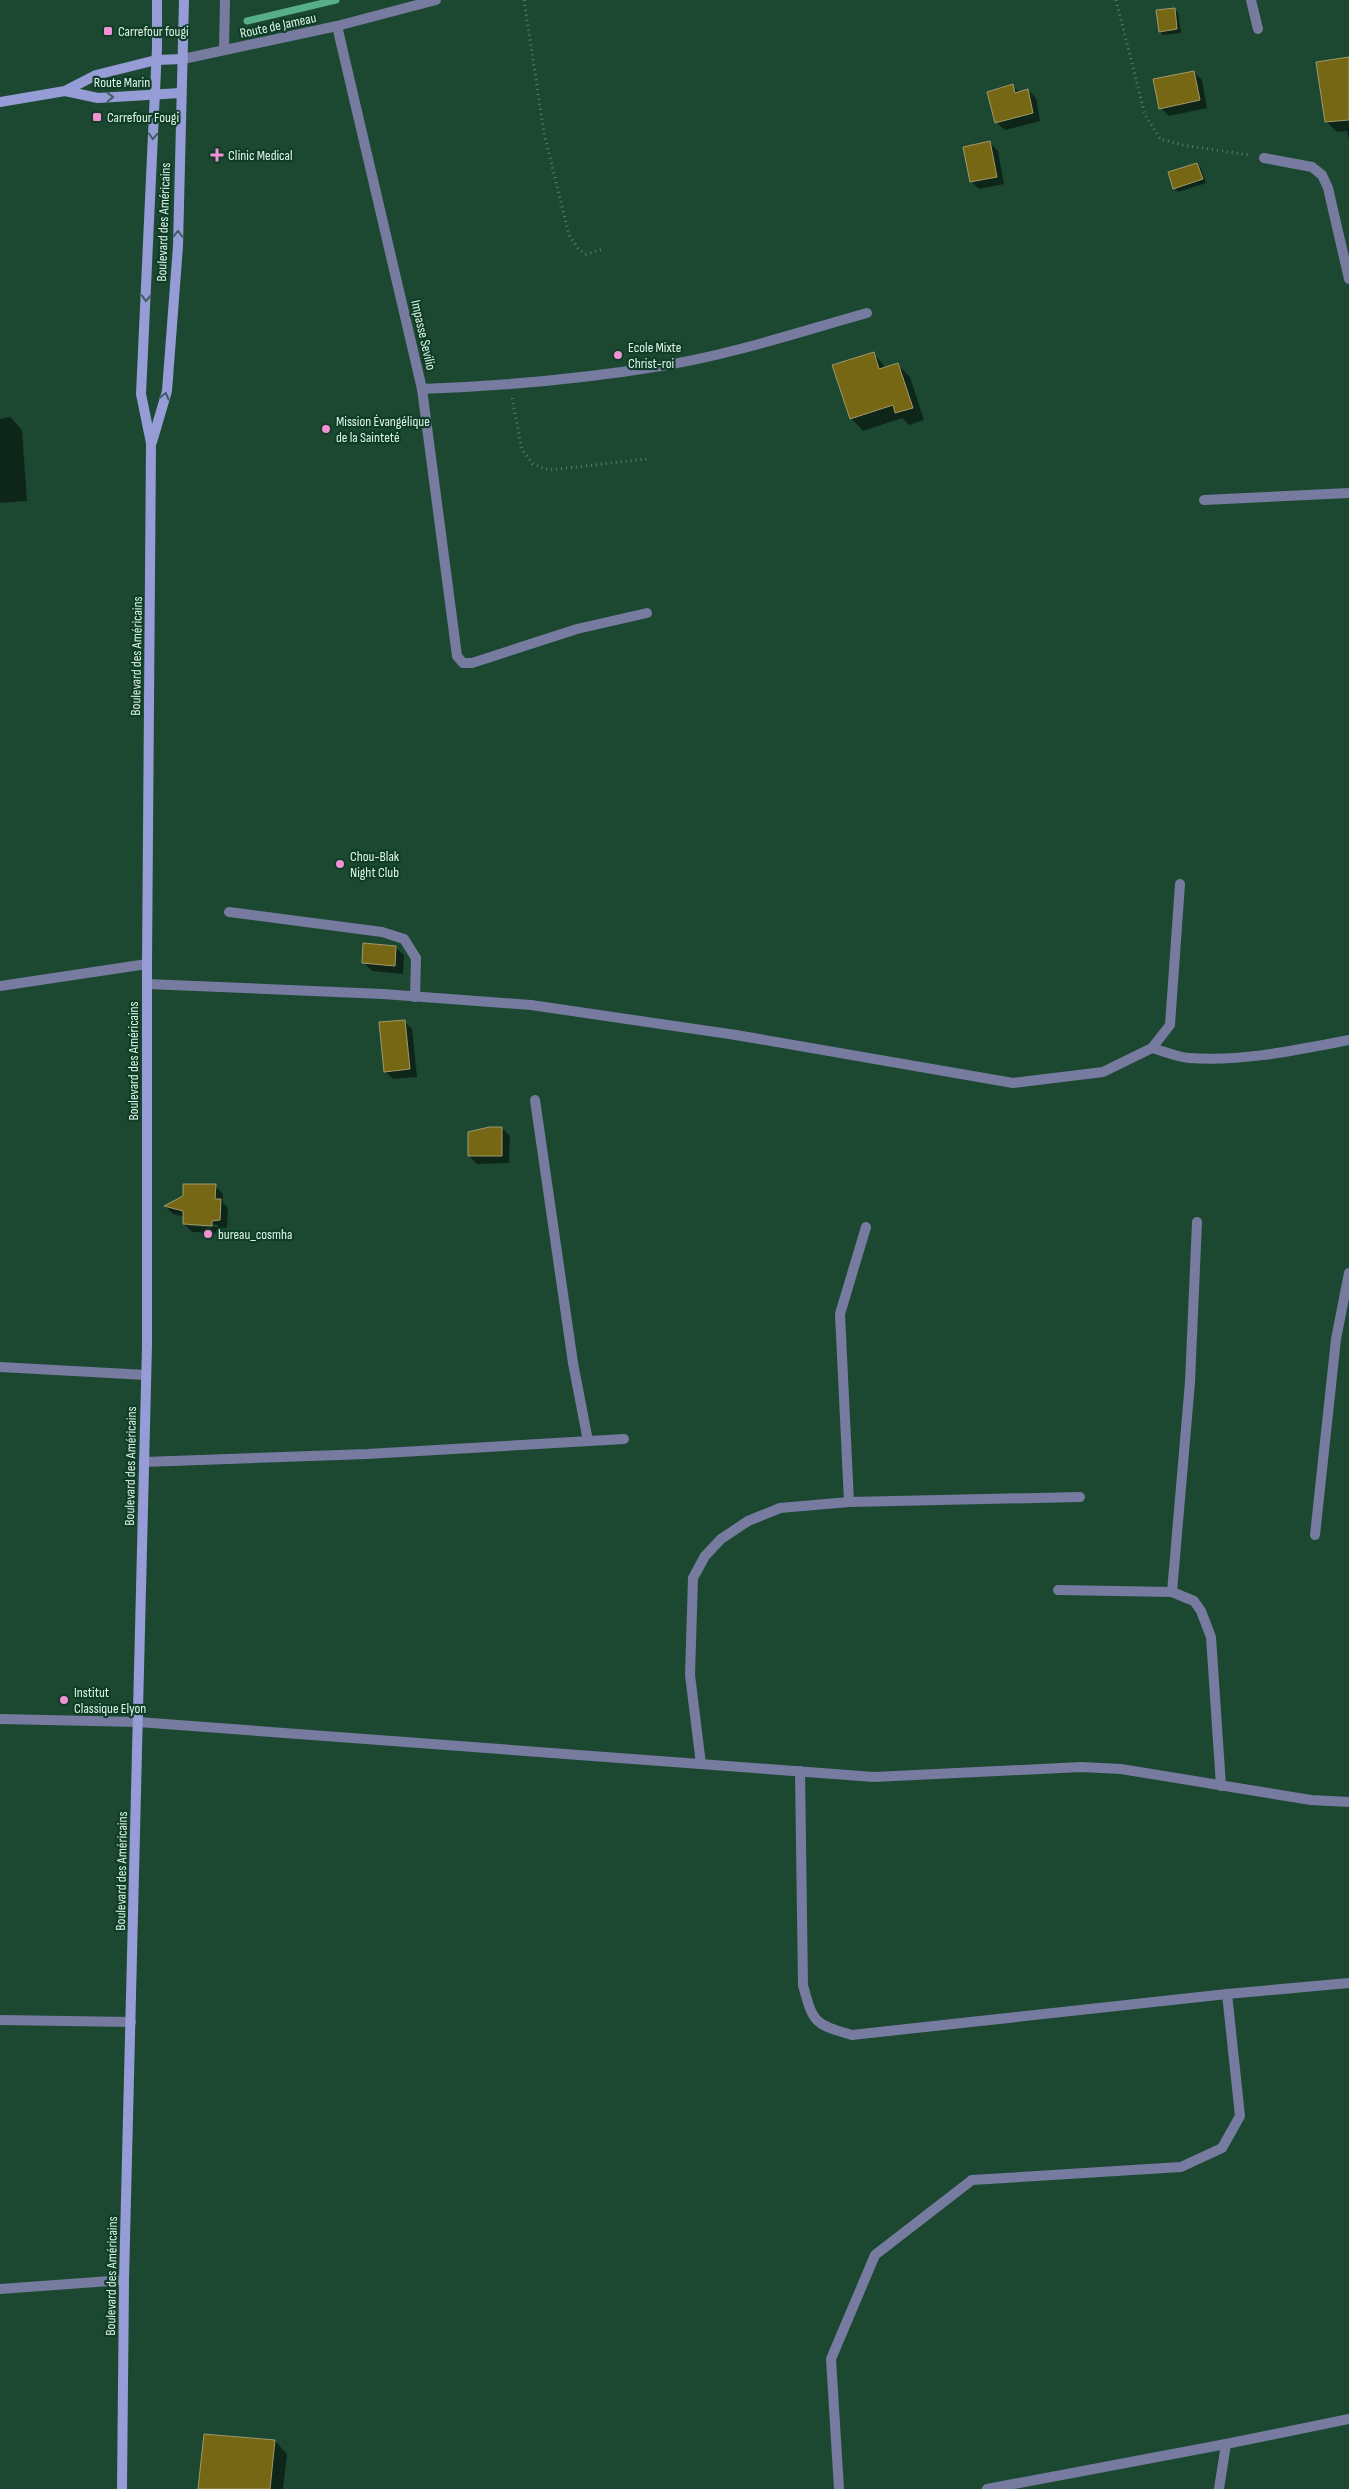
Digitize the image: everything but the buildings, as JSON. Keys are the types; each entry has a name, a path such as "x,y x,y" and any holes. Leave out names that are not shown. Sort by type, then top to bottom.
{"main road":[{"name":"Boulevard des Américains","path":"122,2489 124,2280 146,1375 151,443 141,394 155,95 157,0"},
{"name":"Boulevard des Américains","path":"151,443 167,392 178,246 180,93 183,59 184,0"},
{"path":"0,102 65,91 96,75 156,60 183,59"},
{"name":"Route Marin","path":"65,91 98,98 180,93"}],"street":[{"path":"224,50 225,0"},
{"name":"Route de Jameau","path":"183,59 337,26 436,0"},
{"path":"1252,0 1258,29"},
{"name":"Impasse Sevilio","path":"337,26 422,389 457,656 463,663 472,662 577,629 647,613"},
{"path":"1264,158 1312,167 1322,175 1328,188 1349,279"},
{"path":"422,389 510,385 682,362 867,313"},
{"path":"1204,500 1349,493"},
{"path":"147,984 415,997 532,1005 736,1035 1013,1083 1103,1072 1152,1048 1170,1025 1180,884"},
{"path":"229,912 382,932 404,939 416,958 415,997"},
{"path":"0,986 147,964"},
{"path":"1152,1048 1188,1058 1234,1057 1294,1051 1349,1040"},
{"path":"535,1100 573,1363 588,1441"},
{"path":"1172,1592 1190,1382 1197,1222"},
{"path":"849,1502 840,1314 866,1227"},
{"path":"1315,1535 1336,1340 1349,1273"},
{"path":"0,1367 146,1375"},
{"path":"144,1462 367,1454 624,1439"},
{"path":"701,1764 690,1674 693,1578 705,1556 721,1539 748,1521 780,1508 849,1502 1080,1497"},
{"path":"1058,1590 1172,1592 1194,1601 1201,1611 1211,1637 1221,1786"},
{"path":"0,1719 138,1722 874,1777 1080,1766 1121,1768 1311,1800 1349,1802"},
{"path":"800,1772 802,1985 811,2014 824,2027 852,2035 1227,1994 1349,1983"},
{"path":"839,2489 831,2359 875,2255 972,2180 1181,2167 1222,2148 1240,2116 1227,1994"},
{"path":"0,2020 131,2022"},
{"path":"0,2289 124,2280"},
{"path":"988,2489 1349,2419"},
{"path":"1219,2489 1226,2444"}],"path":[{"path":"524,0 544,133 568,235 579,250 586,254 601,250"},
{"path":"1116,0 1145,115 1160,138 1184,146 1264,158"},
{"path":"510,385 522,450 533,464 549,470 647,460"}],"waterway":[{"path":"247,21 336,0"}],"place":[{"name":"Carrefour fougi","path":"108,31"},
{"name":"Carrefour Fougi","path":"97,117"},
{"name":"Clinic Medical","path":"217,155"},
{"name":"Ecole Mixte Christ-roi","path":"618,355"},
{"name":"Mission Évangélique de la Sainteté","path":"326,429"},
{"name":"Chou-Blak Night Club","path":"340,864"},
{"name":"bureau_cosmha","path":"208,1234"},
{"name":"Institut Classique Elyon","path":"64,1700"}]}
